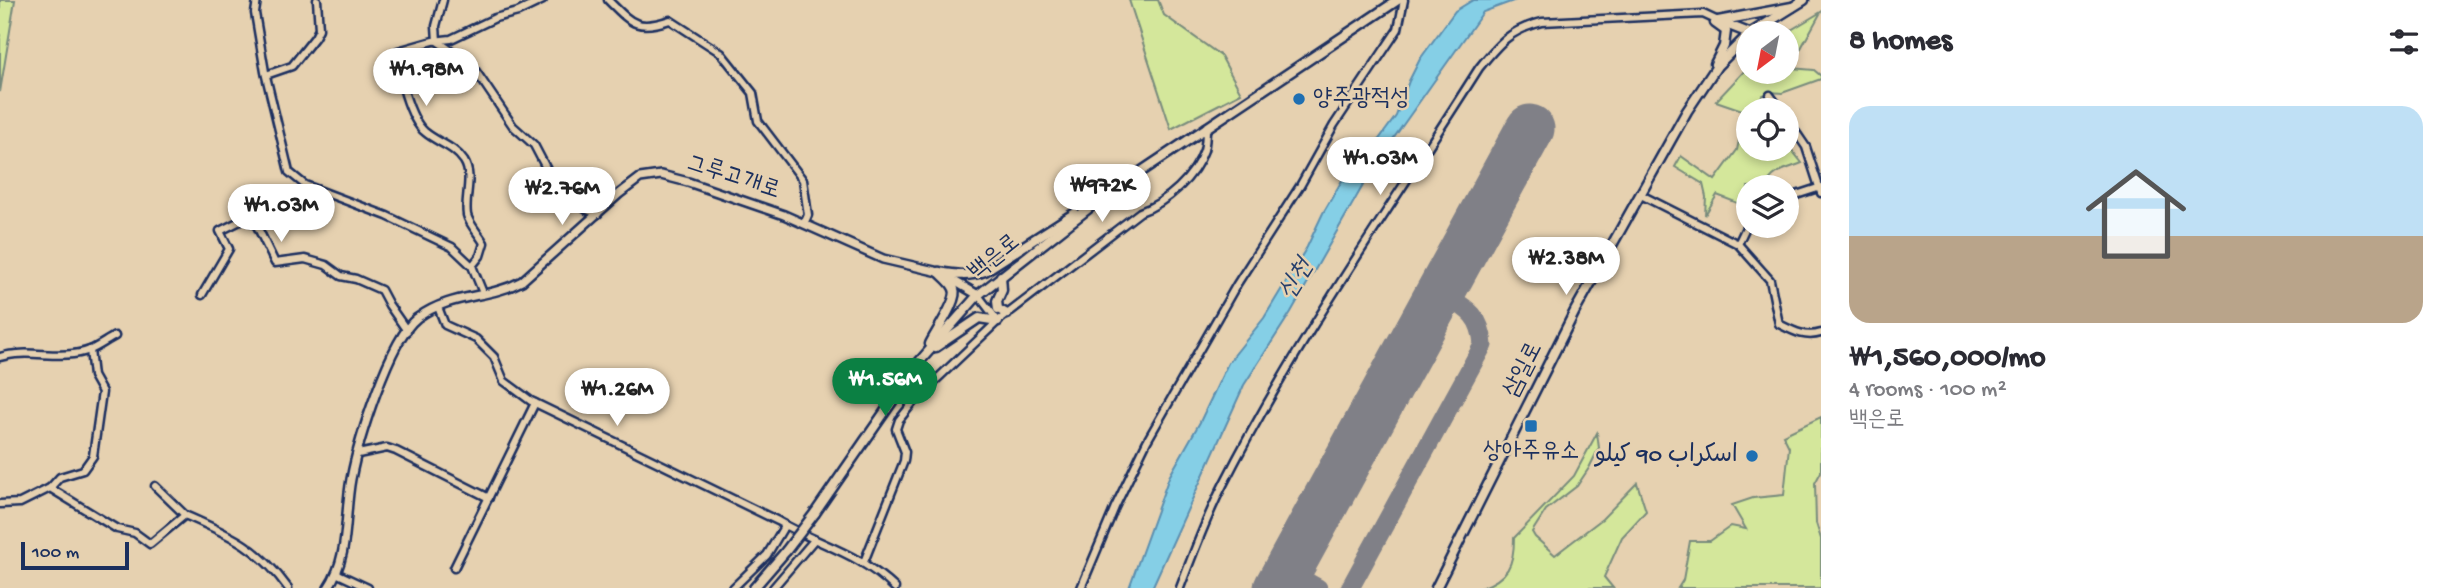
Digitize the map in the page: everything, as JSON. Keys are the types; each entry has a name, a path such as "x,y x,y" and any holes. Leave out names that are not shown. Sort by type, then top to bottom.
{"main road":[{"name":"백은로","path":"754,588 815,513 925,354 978,295 1103,197 1398,0"},
{"name":"삼일로","path":"1769,21 1804,0"},
{"path":"1716,22 1791,7"},
{"path":"1716,22 1736,29"},
{"path":"1706,82 1724,46 1726,31 1716,22"},
{"name":"삼일로","path":"1436,588 1575,312 1687,111 1717,66 1736,47"},
{"path":"939,272 973,276 985,271 1051,227 1103,197"},
{"path":"925,354 956,293 954,287 939,272"},
{"path":"1001,276 1002,290 997,301 998,309 1007,314"},
{"path":"925,354 973,320 979,318 998,321"}],"street":[{"path":"257,0 255,13 266,75 289,172 306,186 387,216 452,247 472,265 482,293"},
{"path":"266,75 292,66 315,37 319,29 317,0"},
{"path":"437,41 436,26 443,0"},
{"path":"472,265 480,256 484,243 468,217 466,198 469,178 465,163 450,146 424,132 417,122 401,82 398,51 462,35 495,18 518,12 543,0"},
{"path":"608,0 637,24 651,27 670,20 701,38 730,63 753,93 758,121 803,180 808,215 804,224"},
{"path":"1081,588 1147,441 1237,284 1300,186 1334,125 1398,29 1404,0"},
{"path":"1180,588 1222,488 1272,394 1312,326 1479,68 1500,41 1528,25 1542,22 1703,14 1716,22"},
{"path":"437,41 471,64 513,126 534,145 556,187 587,210 597,214"},
{"path":"864,562 904,461 905,452 896,429 899,420 915,400 998,321 1140,212 1150,209 1173,193 1195,168 1204,152 1206,127"},
{"path":"1799,137 1806,147 1821,189 1799,195"},
{"name":"그루고개로","path":"328,588 337,573 343,553 351,480 388,361 415,320 451,300 505,290 522,281 640,178 661,175 688,181 804,224 883,259 939,272 978,295"},
{"path":"1641,195 1738,244 1770,280 1779,324 1795,332 1812,335 1821,333"},
{"path":"202,295 229,249 220,231 244,219 256,224 275,263 305,259 326,265 341,276 382,290 407,331"},
{"path":"1738,244 1741,238"},
{"path":"978,295 998,321"},
{"path":"438,307 445,325 476,339 494,357 504,381 534,403 803,536 864,562 895,588"},
{"path":"0,357 18,353 60,355 90,350 115,336"},
{"path":"0,504 20,503 50,488 60,477 83,470 93,456 102,392 93,376 90,350"},
{"path":"454,568 534,403"},
{"path":"358,454 387,448 396,451 489,498"},
{"path":"155,485 185,515 237,538 269,564 288,588"},
{"path":"50,488 117,529 135,533 150,544 185,515"},
{"path":"733,588 767,555 785,525"},
{"path":"773,588 814,540"},
{"path":"337,573 368,588"}],"green space":[{"path":"0,0 15,0 0,92"},
{"path":"1129,0 1158,0 1164,15 1221,56 1241,93 1171,129"},
{"path":"1821,12 1799,52 1799,25"},
{"path":"1799,69 1814,70 1821,76 1821,79 1782,93 1771,92 1761,98 1736,98 1736,108 1716,101 1736,80 1736,84 1799,84"},
{"path":"1736,151 1736,161 1799,159 1802,163 1775,175 1736,175 1736,202 1717,195 1705,215 1706,197 1703,184 1675,167 1681,156 1715,180"},
{"path":"1821,417 1821,472 1815,483 1816,523 1821,539 1821,588 1678,588 1683,580 1690,541 1710,541 1731,526 1746,529 1732,505 1753,498 1784,495 1789,447 1783,435"},
{"path":"1597,433 1599,448 1589,468 1577,486 1546,510 1532,532 1555,555 1602,519 1637,483 1646,511 1622,537 1604,577 1613,588 1481,588 1498,580 1508,569 1513,556 1514,538 1574,476"}],"water":[{"name":"신천","path":"1473,0 1516,0 1483,12 1374,166 1291,312 1244,385 1152,588 1129,588 1169,477 1200,422 1228,363 1264,318 1307,247 1347,172 1366,157 1396,116 1420,59 1455,11"}],"taxiway":[{"path":"1350,588 1483,345 1482,334 1475,318 1464,307 1440,292"},
{"path":"1287,571 1318,588"}],"runway":[{"path":"1278,588 1530,129"}],"place":[{"name":"양주광적성","path":"1299,99"},
{"name":"상아주유소","path":"1531,426"},
{"name":"اسكراب 90 كيلو","path":"1752,456"}]}
